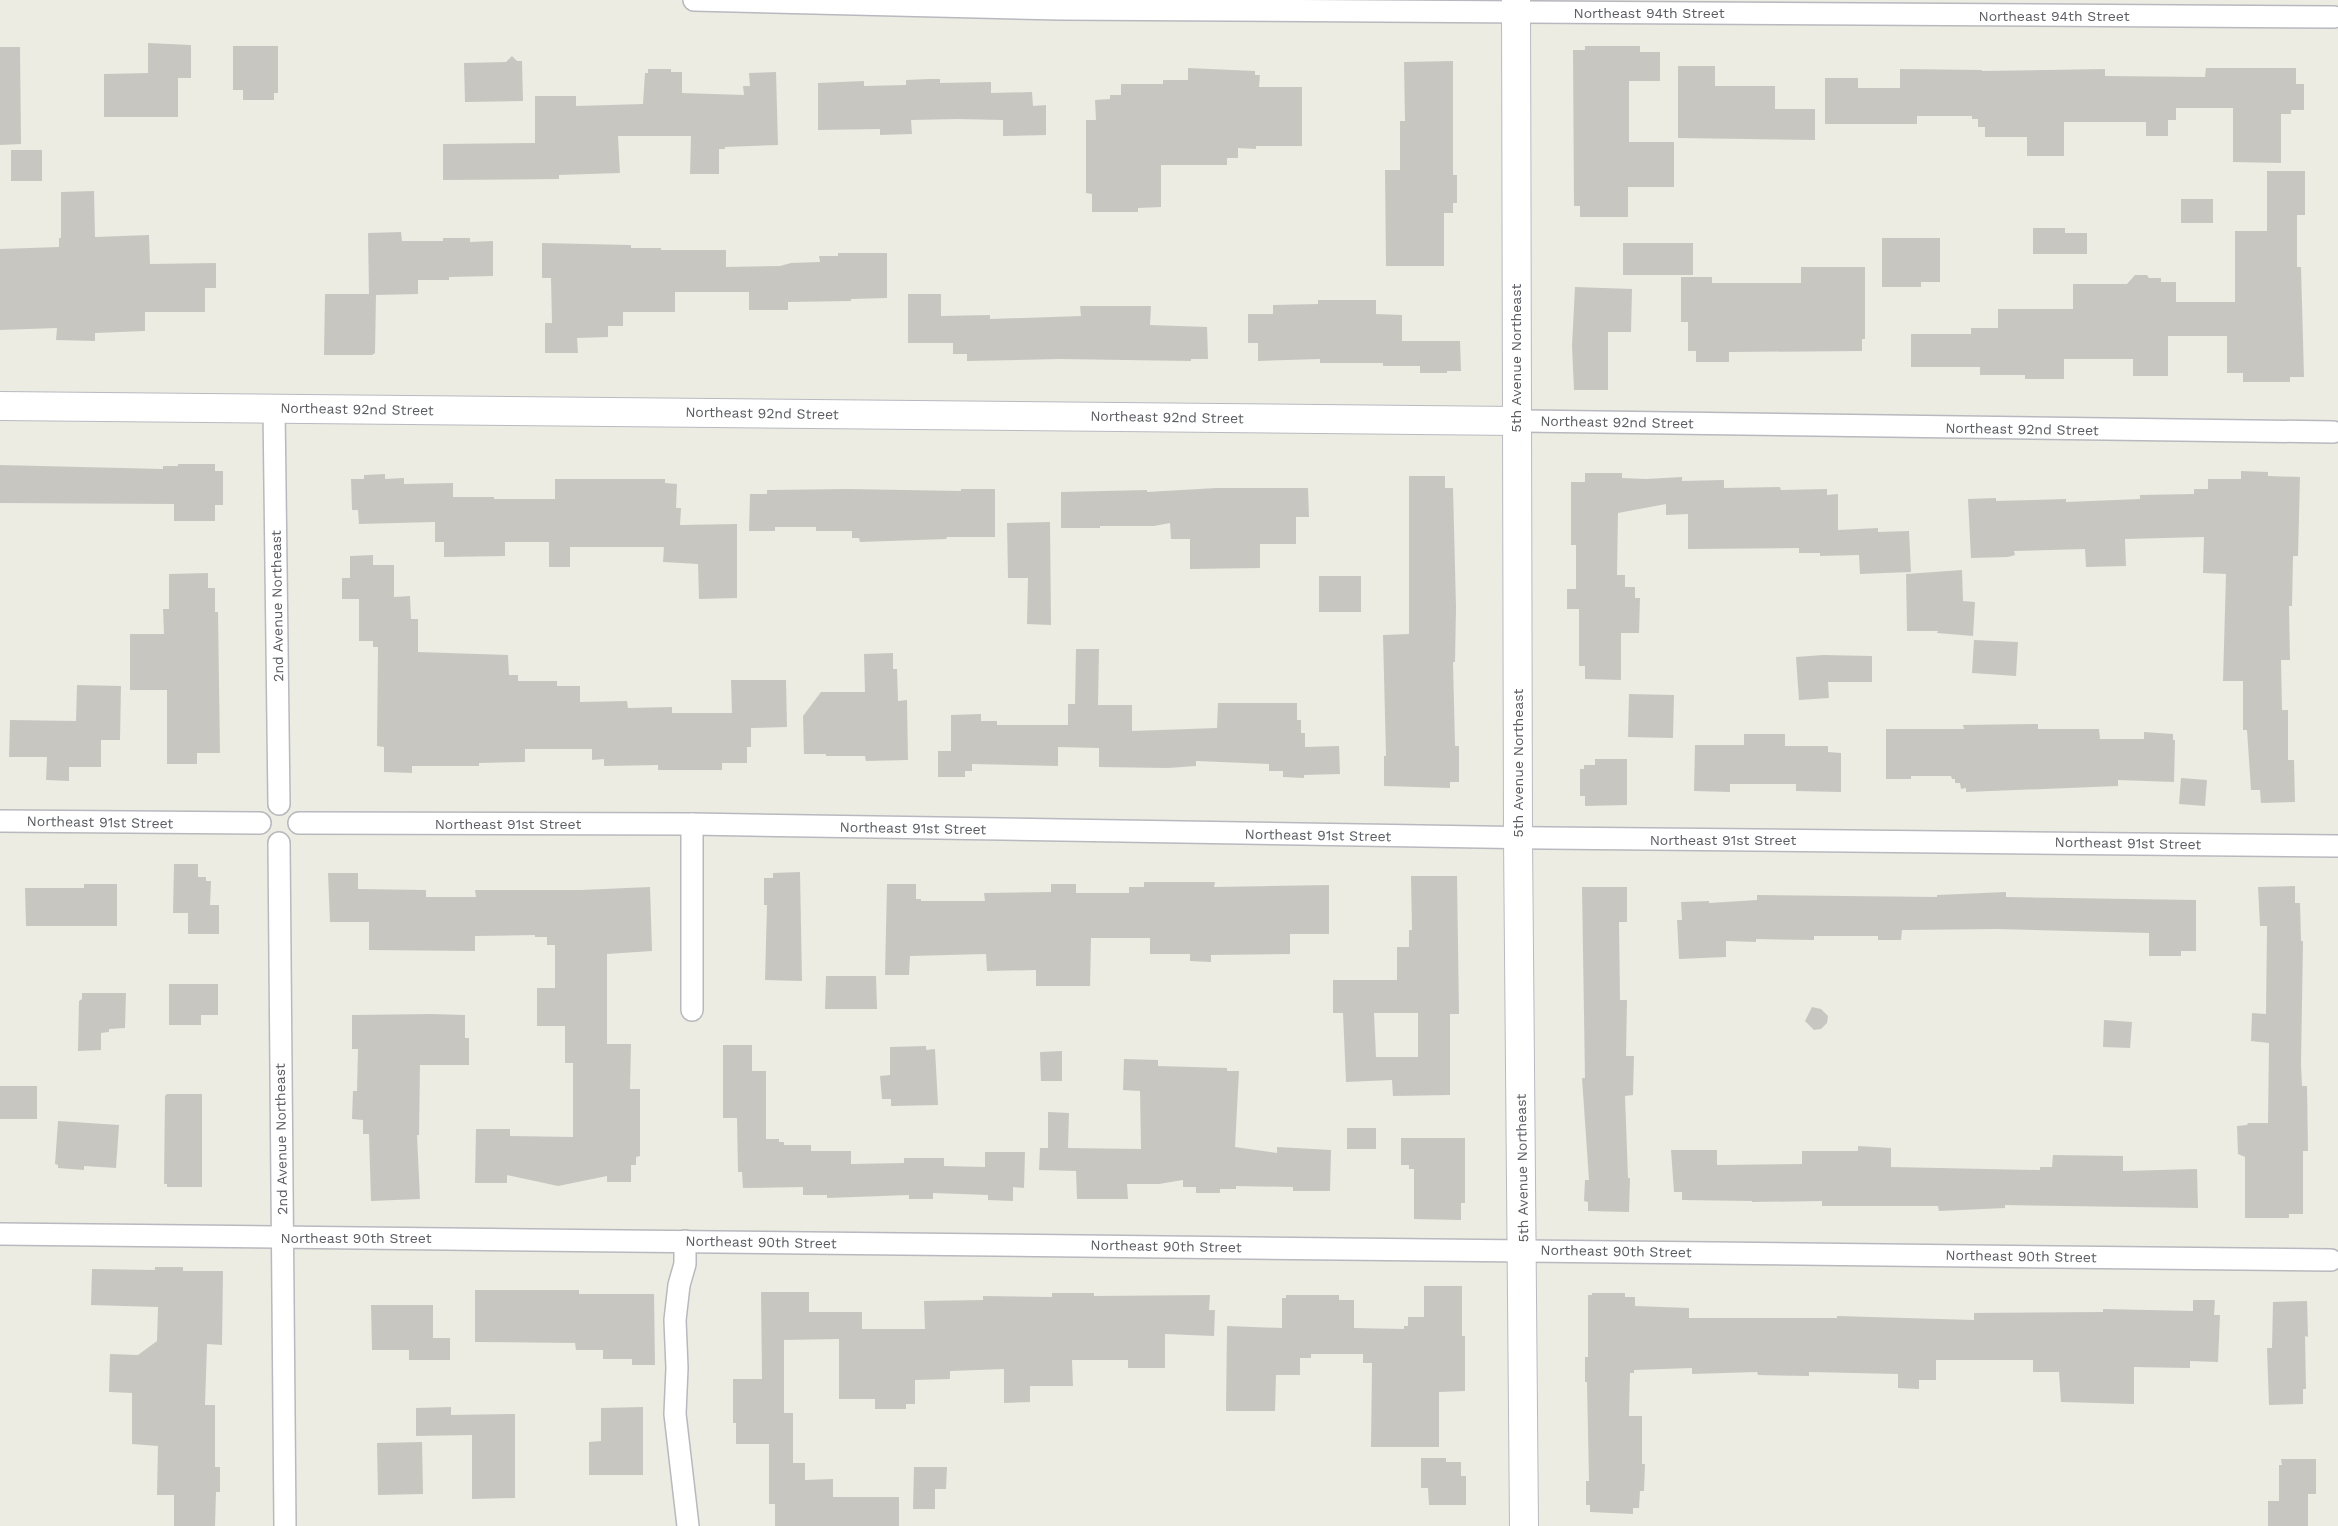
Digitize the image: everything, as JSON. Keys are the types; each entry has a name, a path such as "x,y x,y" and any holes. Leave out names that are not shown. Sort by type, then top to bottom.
{"main road":[{"name":"5th Avenue Northeast","path":"1516,6 1518,838 1524,1526"},
{"name":"Northeast 92nd Street","path":"0,406 1516,421"}],"street":[{"name":"Northeast 94th Street","path":"694,0 1061,9 1516,6 2337,17"},
{"name":"2nd Avenue Northeast","path":"274,408 279,804"},
{"name":"Northeast 92nd Street","path":"1516,421 2336,434"},
{"path":"279,804 293,810 299,824 293,838 279,843 266,838 260,824 266,810 279,804"},
{"name":"Northeast 91st Street","path":"0,820 260,824"},
{"name":"Northeast 91st Street","path":"299,824 692,824 1518,838 2338,848"},
{"path":"692,824 692,1010"},
{"name":"2nd Avenue Northeast","path":"279,843 285,1526"},
{"name":"Northeast 90th Street","path":"0,1234 2336,1260"},
{"path":"685,1242 685,1264 679,1285 675,1320 677,1368 675,1414 688,1526"}],"building":[{"path":"148,43 191,45 191,78 178,78 178,117 104,117 104,74 148,73"},
{"path":"233,46 278,46 278,93 274,93 274,100 243,100 243,90 233,90"},
{"path":"1585,46 1640,46 1640,52 1660,52 1660,81 1629,81 1629,142 1674,142 1674,187 1628,187 1628,217 1580,217 1580,206 1574,206 1573,50 1585,50"},
{"path":"0,47 20,47 21,144 0,145"},
{"path":"512,56 517,61 522,61 523,101 465,102 464,63 506,62"},
{"path":"1453,61 1453,175 1457,175 1457,203 1453,203 1453,213 1444,213 1444,266 1386,266 1385,170 1400,170 1400,121 1405,121 1404,62"},
{"path":"1678,66 1715,66 1715,86 1775,86 1775,109 1815,109 1815,140 1678,138"},
{"path":"1188,68 1255,71 1255,75 1260,75 1259,87 1302,87 1302,146 1256,146 1256,149 1238,148 1238,158 1227,158 1227,165 1161,165 1161,207 1138,208 1138,212 1092,212 1092,194 1086,193 1086,120 1096,120 1095,100 1110,99 1110,95 1121,95 1121,84 1163,84 1163,80 1188,80"},
{"path":"2206,68 2296,68 2296,84 2304,84 2304,110 2291,110 2291,114 2281,114 2281,163 2233,162 2233,108 2176,108 2176,120 2168,120 2168,136 2146,136 2146,122 2064,122 2064,156 2027,156 2027,137 1985,137 1985,127 1978,127 1978,119 1972,119 1972,116 1917,116 1917,124 1825,124 1825,78 1858,78 1858,88 1900,88 1900,69 1982,71 2105,69 2105,76 2205,77"},
{"path":"648,69 671,69 671,72 682,72 682,93 744,95 743,86 750,86 749,73 776,72 778,145 725,147 725,149 719,149 719,174 690,174 691,136 618,136 620,173 559,175 559,179 443,180 443,144 535,143 535,96 576,96 576,106 643,104 645,73 648,73"},
{"path":"940,79 940,83 991,82 991,93 1032,92 1033,106 1046,105 1046,135 1003,136 1003,120 958,119 911,120 912,134 880,135 880,129 818,130 818,83 864,81 864,86 906,85 906,80"},
{"path":"11,150 42,150 42,181 11,181"},
{"path":"2267,171 2305,171 2305,215 2297,215 2297,267 2301,267 2304,377 2290,377 2290,382 2243,382 2243,373 2227,373 2227,336 2168,336 2168,376 2133,376 2133,359 2064,359 2064,379 2025,379 2025,375 1980,375 1980,367 1911,367 1911,334 1971,334 1971,328 1998,328 1998,309 2073,309 2073,284 2127,284 2135,275 2147,275 2149,278 2161,278 2161,282 2176,282 2176,302 2235,302 2235,231 2267,231"},
{"path":"94,191 95,237 149,235 150,264 216,263 216,288 205,288 205,312 145,312 145,331 95,333 95,341 56,340 57,328 0,330 0,249 59,247 59,238 61,238 61,192"},
{"path":"2181,199 2213,199 2213,223 2181,223"},
{"path":"2033,228 2065,228 2065,233 2087,233 2087,254 2033,254"},
{"path":"401,232 402,241 443,241 443,238 470,238 470,242 493,241 493,276 449,277 449,280 418,280 418,294 376,295 375,353 372,355 324,355 325,294 369,294 368,233"},
{"path":"1882,238 1940,238 1940,282 1921,282 1921,287 1882,287"},
{"path":"542,243 631,245 631,248 661,248 661,250 726,250 726,267 780,266 791,263 820,262 819,256 838,256 838,253 887,253 887,298 851,299 851,301 788,302 788,310 749,310 749,292 675,292 675,312 623,312 623,326 608,326 608,337 577,338 578,353 545,353 545,323 552,323 551,278 542,278"},
{"path":"1623,243 1693,243 1693,275 1623,275"},
{"path":"1801,267 1865,267 1865,339 1862,339 1862,351 1729,352 1729,362 1696,362 1696,351 1688,351 1688,322 1681,322 1681,277 1712,277 1712,283 1801,283"},
{"path":"1575,287 1632,289 1631,332 1608,332 1608,390 1574,390 1572,346"},
{"path":"908,294 941,294 941,316 990,315 990,319 1081,316 1080,306 1151,306 1150,325 1207,327 1208,359 1191,359 1191,361 1060,359 967,361 967,354 953,354 953,343 908,343"},
{"path":"1318,300 1376,300 1376,314 1402,315 1402,341 1460,341 1461,371 1420,373 1420,366 1383,366 1383,363 1320,363 1320,359 1258,361 1258,343 1248,343 1248,314 1273,314 1273,305 1318,304"},
{"path":"178,464 215,464 215,471 223,471 223,505 215,505 215,521 174,521 174,504 0,503 0,465 163,469 163,466 178,466"},
{"path":"2241,471 2268,472 2268,476 2300,477 2298,556 2293,556 2292,606 2289,606 2290,660 2281,660 2282,710 2288,710 2288,760 2294,760 2295,802 2261,803 2260,790 2251,790 2247,730 2243,730 2243,681 2223,681 2226,574 2203,573 2204,537 2125,539 2126,566 2086,567 2085,549 2014,551 2015,555 2008,557 1971,558 1968,499 1996,498 1996,501 2066,499 2066,502 2140,499 2140,495 2194,494 2194,489 2208,489 2208,479 2241,479"},
{"path":"1585,473 1622,473 1622,478 1682,477 1682,481 1724,480 1724,488 1780,487 1781,490 1827,489 1827,495 1838,494 1838,530 1878,528 1878,532 1909,531 1911,572 1860,574 1859,555 1820,556 1820,553 1799,553 1799,548 1688,549 1688,514 1666,515 1666,504 1618,513 1617,575 1625,575 1625,587 1635,587 1635,598 1640,598 1639,633 1621,633 1621,680 1585,679 1585,666 1579,666 1579,609 1567,609 1567,589 1576,589 1576,545 1571,545 1571,482 1585,482"},
{"path":"385,474 385,479 404,478 404,484 453,483 453,497 494,497 494,499 555,499 555,479 665,479 665,483 677,484 676,508 681,508 680,525 737,524 737,598 699,599 698,564 663,562 664,547 570,547 570,567 549,567 549,542 505,542 505,556 444,557 444,542 435,542 435,522 359,524 358,510 352,510 351,479 364,479 364,475"},
{"path":"1409,476 1445,476 1445,488 1453,488 1456,607 1455,662 1453,662 1455,746 1459,746 1459,782 1450,782 1450,788 1384,786 1384,756 1386,756 1383,635 1409,634"},
{"path":"1216,488 1308,488 1309,517 1296,517 1296,544 1260,544 1260,568 1190,569 1190,539 1171,539 1170,523 1154,526 1061,528 1061,492 1147,490 1147,492"},
{"path":"961,489 995,489 995,537 947,537 946,539 860,542 859,538 852,538 852,531 816,531 816,527 775,527 775,531 749,531 750,494 767,494 767,490 961,491"},
{"path":"1050,522 1051,625 1027,624 1028,578 1008,578 1007,523"},
{"path":"373,555 373,565 394,565 394,597 410,596 411,619 418,619 418,652 508,655 509,675 518,675 518,681 557,681 557,686 580,686 580,702 627,701 628,708 672,707 672,713 732,713 731,680 786,680 787,727 751,728 751,747 747,747 747,763 722,763 722,770 658,770 658,765 604,766 604,759 592,760 592,749 525,749 525,762 479,763 479,766 412,766 412,773 384,772 384,747 377,746 378,647 373,647 373,641 359,641 359,599 342,599 342,578 350,578 350,556"},
{"path":"1962,570 1963,601 1975,602 1973,636 1937,633 1938,631 1907,631 1906,574"},
{"path":"208,573 208,588 215,588 215,612 218,612 220,753 197,753 197,764 167,764 167,690 130,690 130,634 164,634 163,609 169,609 169,574"},
{"path":"1319,576 1361,576 1361,612 1319,612"},
{"path":"1974,640 2018,642 2016,676 1972,673"},
{"path":"1076,649 1099,649 1098,705 1132,705 1132,731 1217,728 1218,703 1297,703 1297,720 1301,720 1301,733 1305,733 1305,747 1339,746 1340,774 1304,775 1304,778 1283,777 1283,771 1269,771 1269,764 1196,761 1196,766 1168,768 1099,767 1099,748 1058,747 1058,766 972,764 972,771 965,771 965,777 938,777 938,751 951,751 951,715 981,714 981,721 997,721 997,725 1068,725 1068,704 1075,704"},
{"path":"893,653 893,669 897,669 898,701 907,700 908,760 866,761 865,756 804,754 803,716 821,692 865,692 864,654"},
{"path":"1823,655 1872,656 1872,682 1828,682 1829,698 1799,700 1796,657"},
{"path":"77,685 121,686 120,740 101,740 101,767 69,767 69,781 46,780 47,757 9,757 10,720 76,721"},
{"path":"1629,694 1674,695 1673,738 1628,737"},
{"path":"2038,724 2038,729 2099,729 2100,739 2144,739 2144,732 2173,734 2173,740 2175,740 2174,782 2118,780 2118,786 1966,792 1966,788 1961,789 1960,783 1955,783 1955,779 1952,779 1951,776 1911,776 1911,779 1886,779 1886,729 1964,729 1963,725"},
{"path":"1744,734 1785,734 1785,746 1828,746 1828,752 1841,753 1841,792 1796,791 1796,784 1730,784 1730,792 1694,791 1695,745 1744,745"},
{"path":"1595,759 1627,759 1627,805 1585,806 1585,796 1580,796 1580,769 1584,769 1584,765 1595,765"},
{"path":"2181,778 2207,780 2205,806 2179,804"},
{"path":"174,864 198,864 198,877 206,877 206,881 211,881 210,905 219,905 219,934 188,934 188,913 173,913"},
{"path":"800,872 802,981 765,980 767,905 764,905 764,878 773,878 773,873"},
{"path":"328,873 358,873 358,889 426,890 426,897 476,897 475,890 581,890 650,887 652,951 607,954 607,1044 631,1044 630,1089 640,1089 640,1156 636,1157 636,1165 631,1165 631,1182 607,1182 607,1176 558,1186 507,1175 507,1183 475,1183 476,1129 510,1129 510,1136 573,1137 573,1063 565,1063 565,1026 537,1026 537,988 555,988 555,945 547,945 547,937 535,937 535,935 475,936 475,951 369,950 369,922 330,922"},
{"path":"1411,876 1457,876 1459,1014 1450,1014 1450,1095 1393,1096 1392,1080 1346,1082 1343,1013 1333,1013 1333,980 1397,980 1397,947 1409,947 1409,930 1412,930","holes":["1374,1013 1418,1013 1418,1057 1376,1057"]},
{"path":"1144,882 1215,882 1214,887 1329,885 1329,934 1290,934 1290,954 1211,955 1211,962 1190,961 1190,954 1150,954 1150,938 1091,938 1090,986 1036,986 1036,970 987,971 986,954 910,956 909,975 885,975 887,884 916,884 916,899 921,899 921,901 985,901 984,893 1051,892 1051,884 1076,884 1076,893 1129,893 1129,887 1144,887"},
{"path":"84,884 117,884 117,926 26,926 25,888 84,888"},
{"path":"2295,886 2295,903 2300,903 2301,941 2303,941 2302,1086 2307,1086 2308,1151 2303,1151 2303,1214 2289,1214 2289,1218 2245,1218 2245,1157 2238,1154 2237,1126 2247,1125 2248,1123 2268,1123 2269,1043 2251,1041 2252,1013 2266,1014 2267,926 2260,926 2258,887"},
{"path":"1582,887 1627,887 1627,922 1619,922 1620,1000 1627,1000 1626,1056 1634,1056 1633,1095 1625,1096 1628,1178 1630,1178 1629,1212 1588,1211 1588,1202 1584,1201 1585,1180 1589,1180 1582,1078 1585,1078"},
{"path":"2006,892 2006,897 2196,900 2196,951 2181,951 2181,956 2149,956 2149,933 1998,929 1902,930 1901,940 1878,940 1878,936 1814,936 1814,940 1756,939 1756,942 1726,941 1726,957 1679,959 1677,920 1682,920 1681,902 1709,901 1709,903 1757,900 1757,895 1937,897 1937,895"},
{"path":"826,976 876,976 877,1009 825,1009"},
{"path":"169,984 218,984 218,1015 201,1015 201,1025 169,1025"},
{"path":"82,993 126,993 125,1028 109,1029 109,1032 101,1033 101,1050 78,1051 79,1001 82,999"},
{"path":"1812,1007 1821,1009 1828,1016 1827,1023 1821,1029 1814,1030 1805,1021"},
{"path":"352,1015 465,1015 465,1038 469,1038 469,1065 420,1065 419,1135 417,1135 420,1199 371,1201 369,1134 363,1134 363,1120 352,1119 353,1091 357,1091 358,1049 352,1049"},
{"path":"2104,1020 2132,1022 2130,1048 2103,1047"},
{"path":"723,1045 752,1045 752,1071 766,1071 766,1139 779,1139 779,1142 784,1142 784,1145 811,1145 811,1151 851,1151 851,1164 904,1163 904,1158 944,1158 944,1166 985,1167 985,1152 1025,1152 1024,1188 1013,1187 1013,1201 988,1200 988,1195 933,1193 933,1199 909,1199 909,1195 827,1198 827,1195 803,1195 803,1187 743,1188 742,1172 738,1172 737,1118 723,1118"},
{"path":"926,1046 926,1050 935,1049 938,1105 891,1106 891,1099 882,1099 880,1076 890,1075 890,1047"},
{"path":"1062,1051 1062,1081 1041,1081 1040,1052"},
{"path":"1124,1059 1158,1060 1158,1066 1227,1068 1227,1071 1239,1071 1235,1147 1277,1153 1277,1147 1331,1150 1330,1191 1293,1191 1293,1187 1236,1186 1236,1189 1220,1189 1220,1193 1196,1193 1196,1187 1183,1187 1183,1180 1159,1184 1127,1184 1128,1199 1077,1199 1076,1171 1039,1170 1040,1148 1048,1148 1048,1112 1069,1113 1068,1148 1141,1149 1140,1091 1123,1090"},
{"path":"0,1086 37,1086 37,1119 0,1119"},
{"path":"167,1094 202,1094 202,1187 167,1187 167,1184 164,1184 165,1096"},
{"path":"58,1121 119,1125 116,1168 84,1166 84,1170 58,1168 58,1165 55,1164"},
{"path":"1347,1128 1376,1128 1376,1149 1347,1149"},
{"path":"1401,1138 1465,1138 1465,1203 1461,1203 1461,1220 1414,1219 1414,1169 1409,1169 1409,1165 1401,1165"},
{"path":"1858,1146 1891,1148 1891,1167 2040,1170 2040,1167 2052,1167 2053,1155 2123,1156 2123,1171 2197,1169 2198,1208 2005,1205 2005,1208 1939,1211 1938,1206 1822,1206 1822,1201 1682,1200 1682,1192 1674,1192 1671,1150 1717,1150 1717,1165 1802,1164 1802,1151 1858,1151"},
{"path":"155,1267 183,1267 183,1271 223,1271 222,1345 207,1344 205,1405 215,1405 215,1467 220,1467 220,1492 216,1492 215,1526 174,1526 174,1495 157,1495 158,1446 132,1444 132,1393 109,1392 110,1354 138,1355 157,1341 158,1307 91,1305 92,1269 155,1270"},
{"path":"1424,1286 1462,1286 1462,1336 1465,1336 1465,1391 1439,1392 1439,1447 1371,1447 1372,1363 1363,1363 1363,1354 1311,1354 1311,1358 1300,1358 1300,1375 1276,1375 1275,1411 1226,1411 1227,1326 1282,1328 1282,1298 1286,1298 1286,1295 1339,1295 1339,1300 1354,1300 1354,1328 1404,1329 1404,1326 1408,1326 1408,1317 1424,1317"},
{"path":"475,1290 579,1290 579,1294 654,1294 655,1365 632,1365 632,1359 603,1359 603,1350 576,1350 575,1343 475,1342"},
{"path":"761,1292 809,1292 809,1312 862,1312 862,1329 925,1329 924,1301 983,1300 983,1296 1052,1297 1052,1293 1094,1293 1094,1296 1210,1295 1209,1310 1215,1310 1214,1336 1165,1334 1165,1368 1128,1368 1128,1360 1072,1360 1073,1386 1030,1386 1030,1402 1004,1403 1004,1369 950,1371 950,1379 915,1380 915,1404 906,1404 906,1409 875,1409 875,1399 839,1399 839,1339 784,1340 784,1413 793,1413 793,1463 805,1463 805,1480 833,1479 833,1497 899,1497 899,1526 775,1526 775,1504 769,1504 769,1444 736,1444 736,1423 733,1423 733,1379 762,1379"},
{"path":"1592,1293 1625,1293 1625,1297 1635,1297 1635,1306 1689,1308 1689,1318 1837,1318 1837,1316 1974,1320 1974,1313 2103,1312 2103,1309 2193,1311 2193,1300 2215,1300 2214,1315 2220,1315 2218,1362 2190,1361 2190,1368 2134,1367 2134,1404 2061,1402 2059,1372 2033,1372 2033,1360 1936,1360 1936,1380 1919,1380 1919,1389 1898,1388 1898,1374 1809,1372 1809,1376 1758,1375 1757,1372 1692,1374 1692,1368 1634,1370 1634,1373 1630,1373 1629,1416 1642,1416 1642,1464 1645,1464 1644,1491 1640,1491 1639,1508 1633,1508 1633,1514 1590,1512 1590,1505 1586,1505 1586,1481 1589,1481 1585,1357 1588,1357 1588,1295 1592,1295"},
{"path":"2307,1301 2308,1337 2305,1336 2306,1389 2303,1389 2303,1404 2269,1405 2267,1348 2272,1348 2273,1302"},
{"path":"371,1305 433,1305 433,1338 450,1338 450,1360 409,1360 409,1350 372,1350"},
{"path":"451,1407 451,1415 515,1414 515,1498 472,1499 472,1435 416,1436 416,1408"},
{"path":"643,1407 643,1475 589,1475 589,1442 601,1441 601,1408"},
{"path":"422,1442 423,1494 378,1495 377,1443"},
{"path":"1421,1458 1446,1458 1446,1462 1461,1462 1461,1476 1466,1476 1466,1505 1429,1505 1428,1488 1421,1488"},
{"path":"2281,1459 2316,1459 2316,1494 2308,1494 2308,1526 2268,1526 2268,1501 2279,1501 2279,1465 2282,1465"},
{"path":"914,1467 947,1467 946,1489 935,1489 935,1509 913,1509"}]}
